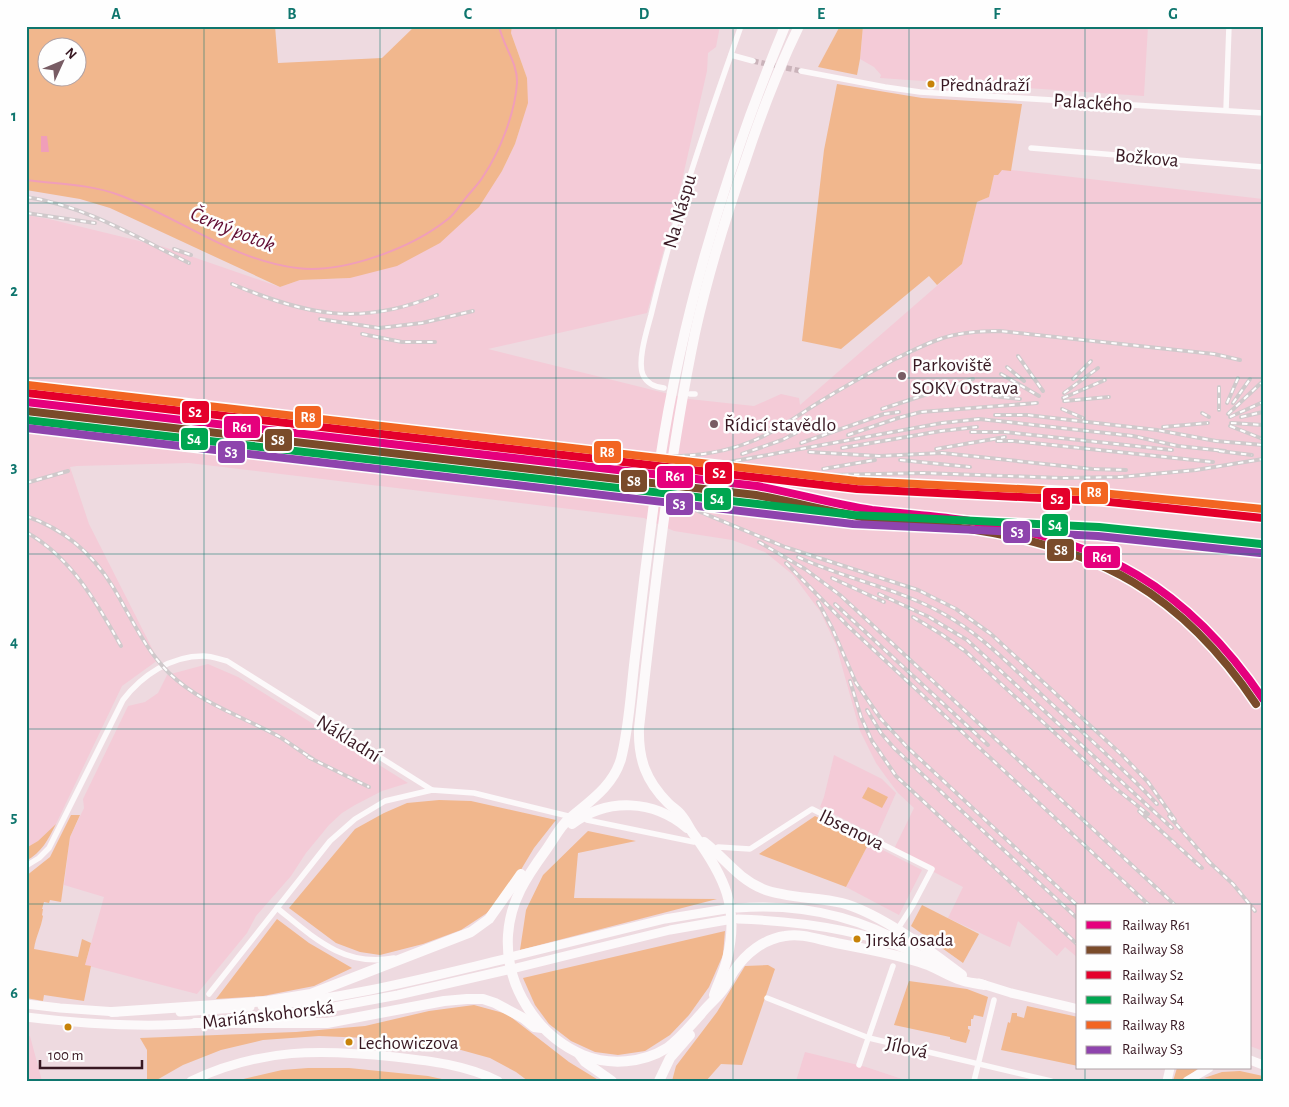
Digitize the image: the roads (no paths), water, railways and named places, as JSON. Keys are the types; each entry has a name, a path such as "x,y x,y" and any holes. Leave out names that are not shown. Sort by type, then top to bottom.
{"highway":[{"path":"539,1026 518,992 509,962 508,929 513,906 522,885 566,821 587,805 605,786 615,774 621,759 648,541 679,350 704,254 727,178 785,26"},
{"path":"799,26 764,108 738,182 704,295 679,415 663,525 638,744 640,760 647,776 662,796 682,815 694,838 715,851 738,875 764,889 844,903 862,910 940,958 960,974"},
{"path":"112,1012 215,1005 311,994 459,938 483,924 498,908 524,870 569,826 597,810 619,805 640,805 660,811 678,821 707,852 724,884 732,915 727,962 711,1003 701,1024 670,1058 659,1081"},
{"path":"574,1051 596,1059 613,1062 636,1060 652,1055 674,1042 721,993 734,971 751,952 760,945 784,936 794,935 896,956 926,964 961,980 984,985"},
{"path":"195,1023 327,1024 444,1001 483,1000 495,1003 539,1026 612,1081"}],"main road":[{"path":"737,908 781,907 838,916 900,940 960,974"},
{"name":"Mariánskohorská","path":"26,1004 112,1012 200,1012 289,1004 367,991 665,919 726,909"},
{"path":"738,919 780,921 834,929 898,946 984,985 1076,1009"},
{"name":"Mariánskohorská","path":"26,1017 130,1025 195,1023 296,1014 398,996 670,930 727,920"},
{"path":"191,1081 248,1060 280,1054 306,1052 354,1053 414,1059 467,1069 498,1081"},
{"path":"1187,1081 1206,1070"}],"street":[{"name":"Na Náspu","path":"664,388 654,386 642,374 641,360 644,346 678,211 706,121 742,26"},
{"path":"1226,110 1229,26"},
{"path":"731,55 753,61"},
{"name":"Palackého","path":"801,71 910,91 1263,113"},
{"name":"Božkova","path":"1032,148 1263,167"},
{"name":"Nákladní","path":"26,866 39,858 49,848 123,700 134,686 148,674 165,665 192,657 205,656 226,661 432,790"},
{"name":"Nákladní","path":"209,994 330,841 355,819 385,801 432,790 474,793 568,816"},
{"name":"Ibsenova","path":"718,848 750,849 812,809 932,869 897,930"},
{"path":"587,820 694,838"},
{"path":"277,908 312,936 334,950 352,958 386,959 418,952"},
{"path":"860,1065 894,966"},
{"name":"Jílová","path":"768,998 869,1038 1051,1081"},
{"path":"974,1081 994,1000"}],"waterway":[{"name":"Černý potok","path":"26,180 85,186 108,191 141,204 229,248 274,264 315,269 356,263 376,257 416,240 451,217 480,181 496,155 510,119 517,83 513,61 499,26"}],"tunnel":[{"path":"753,61 801,71"}],"railway":[{"path":"26,197 47,201 89,215 130,233 189,263"},
{"path":"26,213 95,223"},
{"path":"174,249 191,255"},
{"path":"232,284 284,303 309,310 333,313 358,314 383,311 409,305 437,295"},
{"path":"320,319 379,328 422,323 473,311"},
{"path":"646,455 672,456 712,453 750,442 775,430 895,359 934,341 962,333 1000,331 1214,354 1240,360"},
{"path":"362,334 402,342 435,342"},
{"path":"1018,356 1043,391"},
{"path":"1073,379 1091,361"},
{"path":"1007,367 1024,381"},
{"path":"1064,393 1098,368"},
{"path":"1001,374 1039,396"},
{"path":"1227,403 1238,378"},
{"path":"882,409 973,379"},
{"path":"1233,403 1250,379"},
{"path":"1063,398 1105,380"},
{"path":"1228,414 1261,383"},
{"path":"1219,387 1219,410"},
{"path":"993,396 1020,399"},
{"path":"1064,401 1109,397"},
{"path":"1230,417 1263,402"},
{"path":"848,435 921,412 1037,403"},
{"path":"1062,409 1083,418"},
{"path":"801,443 884,414 899,412"},
{"path":"1241,417 1263,412"},
{"path":"1202,413 1209,417"},
{"path":"995,415 1027,415 1157,430 1216,441 1263,445"},
{"path":"670,467 713,465 942,423 979,419 1133,436 1178,446 1225,451"},
{"path":"1163,427 1208,423"},
{"path":"1231,423 1263,425"},
{"path":"1230,426 1263,439"},
{"path":"842,448 941,431 977,427"},
{"path":"971,432 1005,432 1172,450"},
{"path":"742,454 796,433"},
{"path":"936,449 1005,437"},
{"path":"997,441 1014,441 1213,462"},
{"path":"592,448 653,456"},
{"path":"1219,451 1252,455"},
{"path":"809,452 879,456 942,453 1092,469 1126,470"},
{"path":"777,472 831,475 923,473 1062,478 1120,477 1196,470 1263,459"},
{"path":"823,469 875,460"},
{"path":"900,460 970,467"},
{"path":"293,462 526,489 627,496"},
{"path":"26,483 68,471"},
{"path":"712,471 732,473 783,472"},
{"path":"619,490 643,494 693,509 785,547 918,590 956,609 991,634 1122,755 1148,782 1175,820"},
{"path":"26,516 40,521 65,535 96,563 113,587 152,653 181,684 207,701 278,736 313,759"},
{"path":"26,532 42,542 70,568 92,598 121,646"},
{"path":"759,542 805,569 840,595 1174,904"},
{"path":"798,557 834,572 925,604 956,621 1008,663 1157,804"},
{"path":"786,563 849,627 1148,904"},
{"path":"832,578 884,602"},
{"path":"879,594 929,617 967,640 1172,828"},
{"path":"818,602 832,628 856,683 881,719 908,748 1076,904"},
{"path":"835,604 988,745"},
{"path":"913,617 965,651 1115,788 1148,814"},
{"path":"850,681 861,717 872,741 896,776 1076,943"},
{"path":"867,710 881,733 894,748 1076,917"},
{"path":"308,757 369,787"},
{"path":"1139,811 1202,868"},
{"path":"1169,816 1212,865"},
{"path":"1207,860 1233,884 1249,904"},
{"path":"1252,907 1255,911"}],"rail line":[{"name":"R8","path":"28,385 857,481 1101,493 1263,509"},
{"name":"S2","path":"27,393 857,489 1100,501 1263,518"},
{"name":"R61","path":"26,402 757,486 872,510 958,519 1017,530 1061,541 1101,556 1138,575 1172,598 1204,627 1234,660 1263,699"},
{"name":"S8","path":"26,411 756,495 860,517 969,529 1016,537 1058,549 1097,564 1134,582 1167,605 1198,633 1228,666 1256,704"},
{"name":"S4","path":"26,420 854,515 1099,527 1261,544"},
{"name":"S3","path":"26,428 853,524 1098,536 1260,553"}],"place":[{"name":"Přednádraží","path":"931,84"},
{"name":"Parkoviště SOKV Ostrava","path":"902,376"},
{"name":"Řídicí stavědlo","path":"714,424"},
{"name":"Jirská osada","path":"857,939"},
{"name":"Lechowiczova","path":"349,1042"}]}
